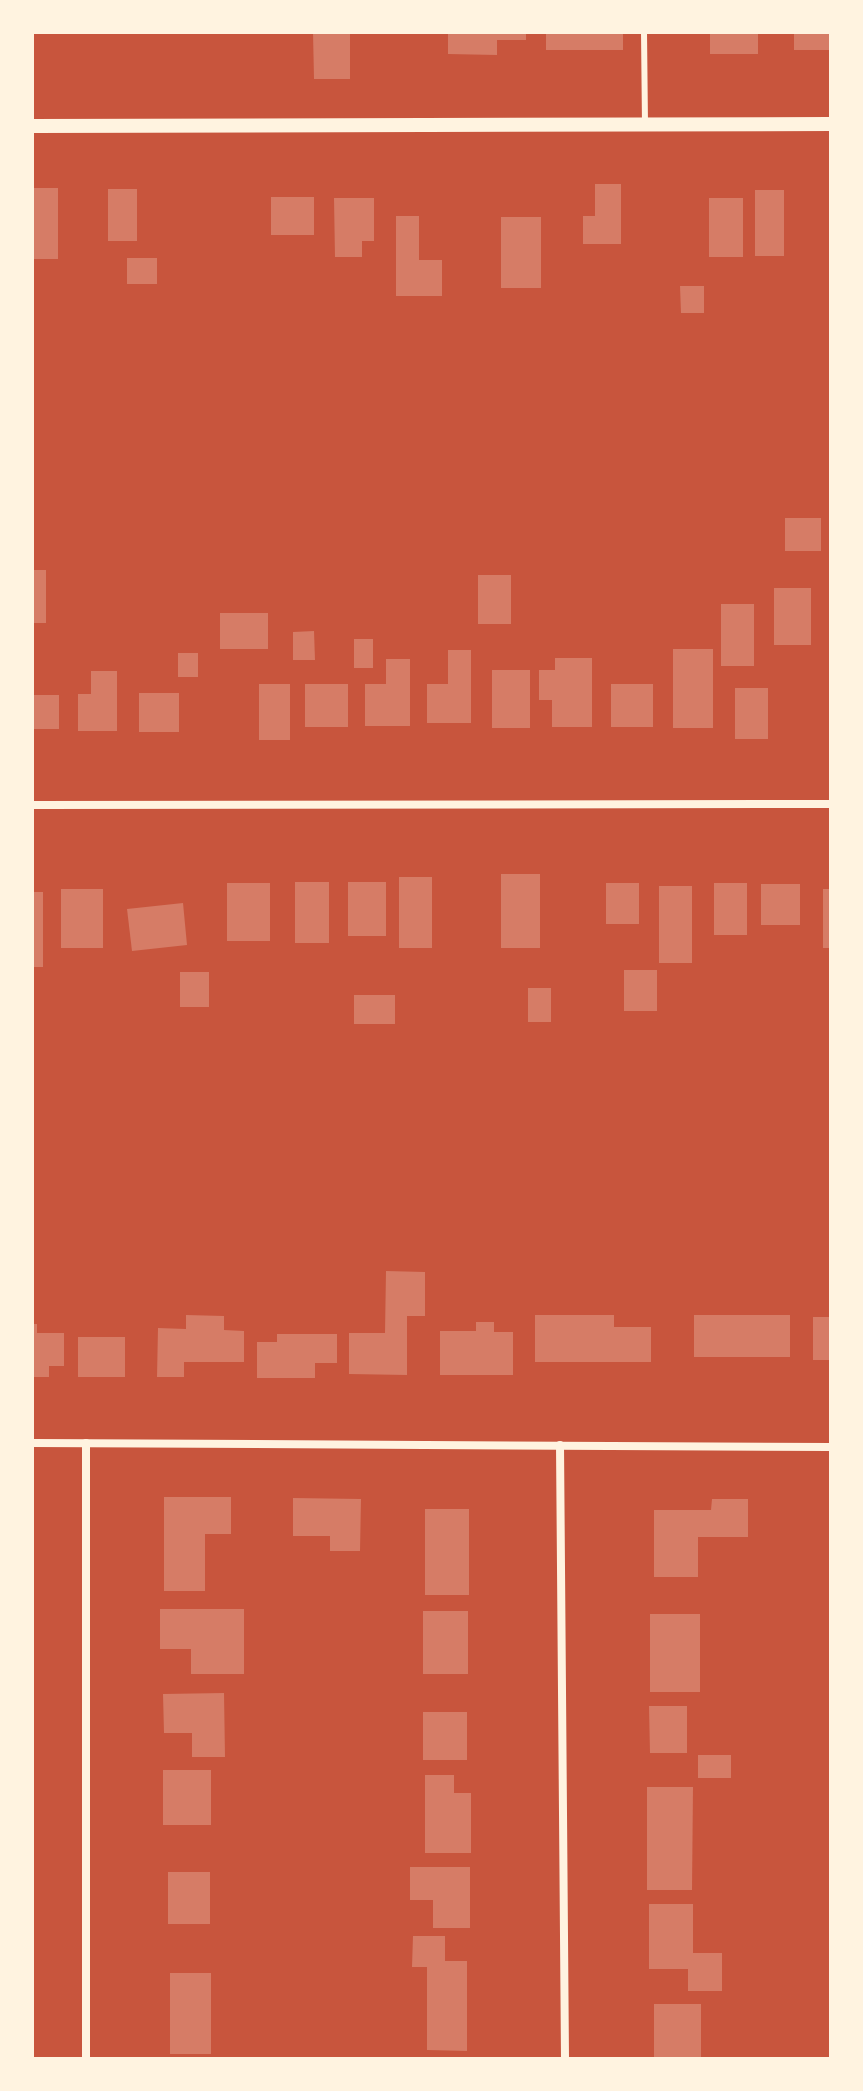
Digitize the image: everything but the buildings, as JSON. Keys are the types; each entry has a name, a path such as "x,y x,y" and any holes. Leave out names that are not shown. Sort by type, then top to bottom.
{"street":[{"path":"32,126 831,124"},
{"path":"32,805 831,804"},
{"path":"32,1443 831,1447"},
{"path":"86,1443 86,2059"},
{"path":"560,1445 565,2059"}],"lane":[{"path":"644,32 645,125"}]}
